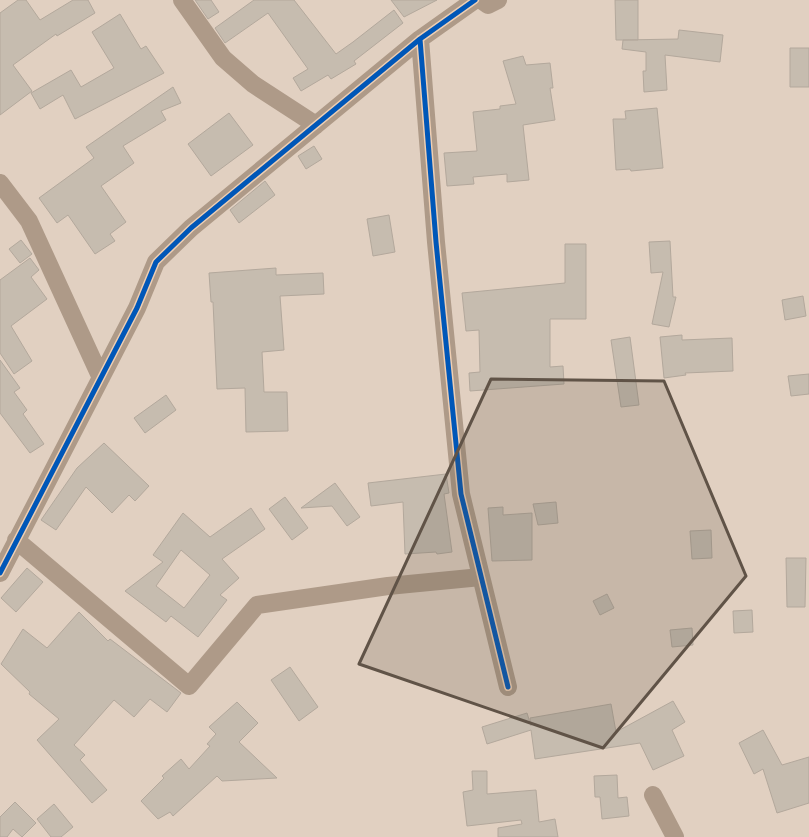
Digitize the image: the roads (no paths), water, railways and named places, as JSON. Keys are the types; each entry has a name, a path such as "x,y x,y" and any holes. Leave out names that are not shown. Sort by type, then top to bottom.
{"street":[{"path":"182,0 223,58 253,84 316,125"},
{"path":"0,573 137,308 156,262 191,228 420,39 475,0"},
{"path":"480,0 488,5 498,0"},
{"path":"420,39 436,234 461,494 508,687"},
{"path":"0,183 29,221 100,378"},
{"path":"16,540 189,686 257,605 388,586 482,577"},
{"path":"653,795 675,837"}]}
